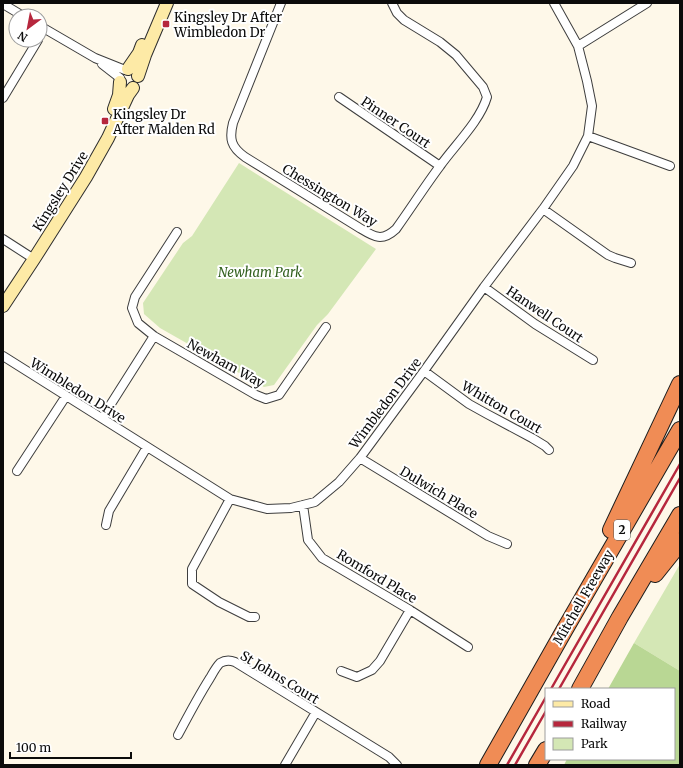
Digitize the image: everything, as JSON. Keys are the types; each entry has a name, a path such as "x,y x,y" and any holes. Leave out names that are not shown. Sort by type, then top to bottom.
{"highway":[{"path":"565,629 680,384"},
{"name":"Mitchell Freeway","path":"488,765 680,430"},
{"path":"581,688 680,515"},
{"path":"620,617 680,541"},
{"path":"537,765 545,752"}],"main road":[{"name":"Kingsley Drive","path":"3,306 103,133 116,106 123,75 139,53 160,3"},
{"path":"138,76 145,55 167,3"},
{"path":"133,70 136,72 139,82 133,88 127,88 121,85 123,75 133,70"},
{"name":"Kingsley Drive","path":"3,293 31,257 86,177 108,138 128,95 133,88"}],"street":[{"name":"Chessington Way","path":"282,3 233,123 230,137 239,153 363,230 378,237 386,237 396,229 440,166 470,128 482,110 487,97 483,87 456,54 440,42 404,20 397,13 392,3"},
{"name":"Wimbledon Drive","path":"3,356 230,499 267,509 290,508 316,502 339,482 360,458 484,287 544,209 573,166 588,136 592,106 588,81 578,46 554,3"},
{"path":"578,46 647,3"},
{"path":"48,31 123,75"},
{"path":"3,98 33,48"},
{"name":"Pinner Court","path":"339,97 440,166"},
{"path":"588,136 670,166"},
{"path":"544,209 608,255 631,263"},
{"name":"Newham Way","path":"177,232 135,297 132,308 138,323 154,336 256,395 266,399 279,395 326,327"},
{"path":"3,239 31,257"},
{"name":"Hanwell Court","path":"484,287 535,324 593,360"},
{"path":"103,419 154,336"},
{"name":"Whitton Court","path":"424,371 469,404 532,438 549,450"},
{"path":"17,471 66,396"},
{"path":"106,525 109,510 147,447"},
{"name":"Dulwich Place","path":"360,458 488,536 507,544"},
{"path":"230,499 192,569 192,584 219,602 249,617 255,617"},
{"name":"Romford Place","path":"303,505 308,540 322,558 410,610 468,647"},
{"path":"341,671 357,676 372,670 380,661 410,610"},
{"name":"St Johns Court","path":"178,735 198,697 217,666 222,662 232,661 389,757 397,765"},
{"path":"285,765 316,712"}],"green space":[{"name":"Newham Park","path":"239,163 376,249 328,314 317,325 274,385 264,387 160,328 144,314 143,303 183,243 192,236"},
{"path":"680,564 680,671 634,643"},
{"path":"634,643 680,671 680,765 564,765 566,760 675,760 675,688 609,688"}],"railway":[{"path":"552,688 680,464"},
{"path":"560,688 680,478"},
{"path":"507,765 545,699"},
{"path":"515,765 545,713"}],"place":[{"name":"Kingsley Dr After Wimbledon Dr","path":"166,24"},
{"name":"Kingsley Dr After Malden Rd","path":"105,121"}]}
